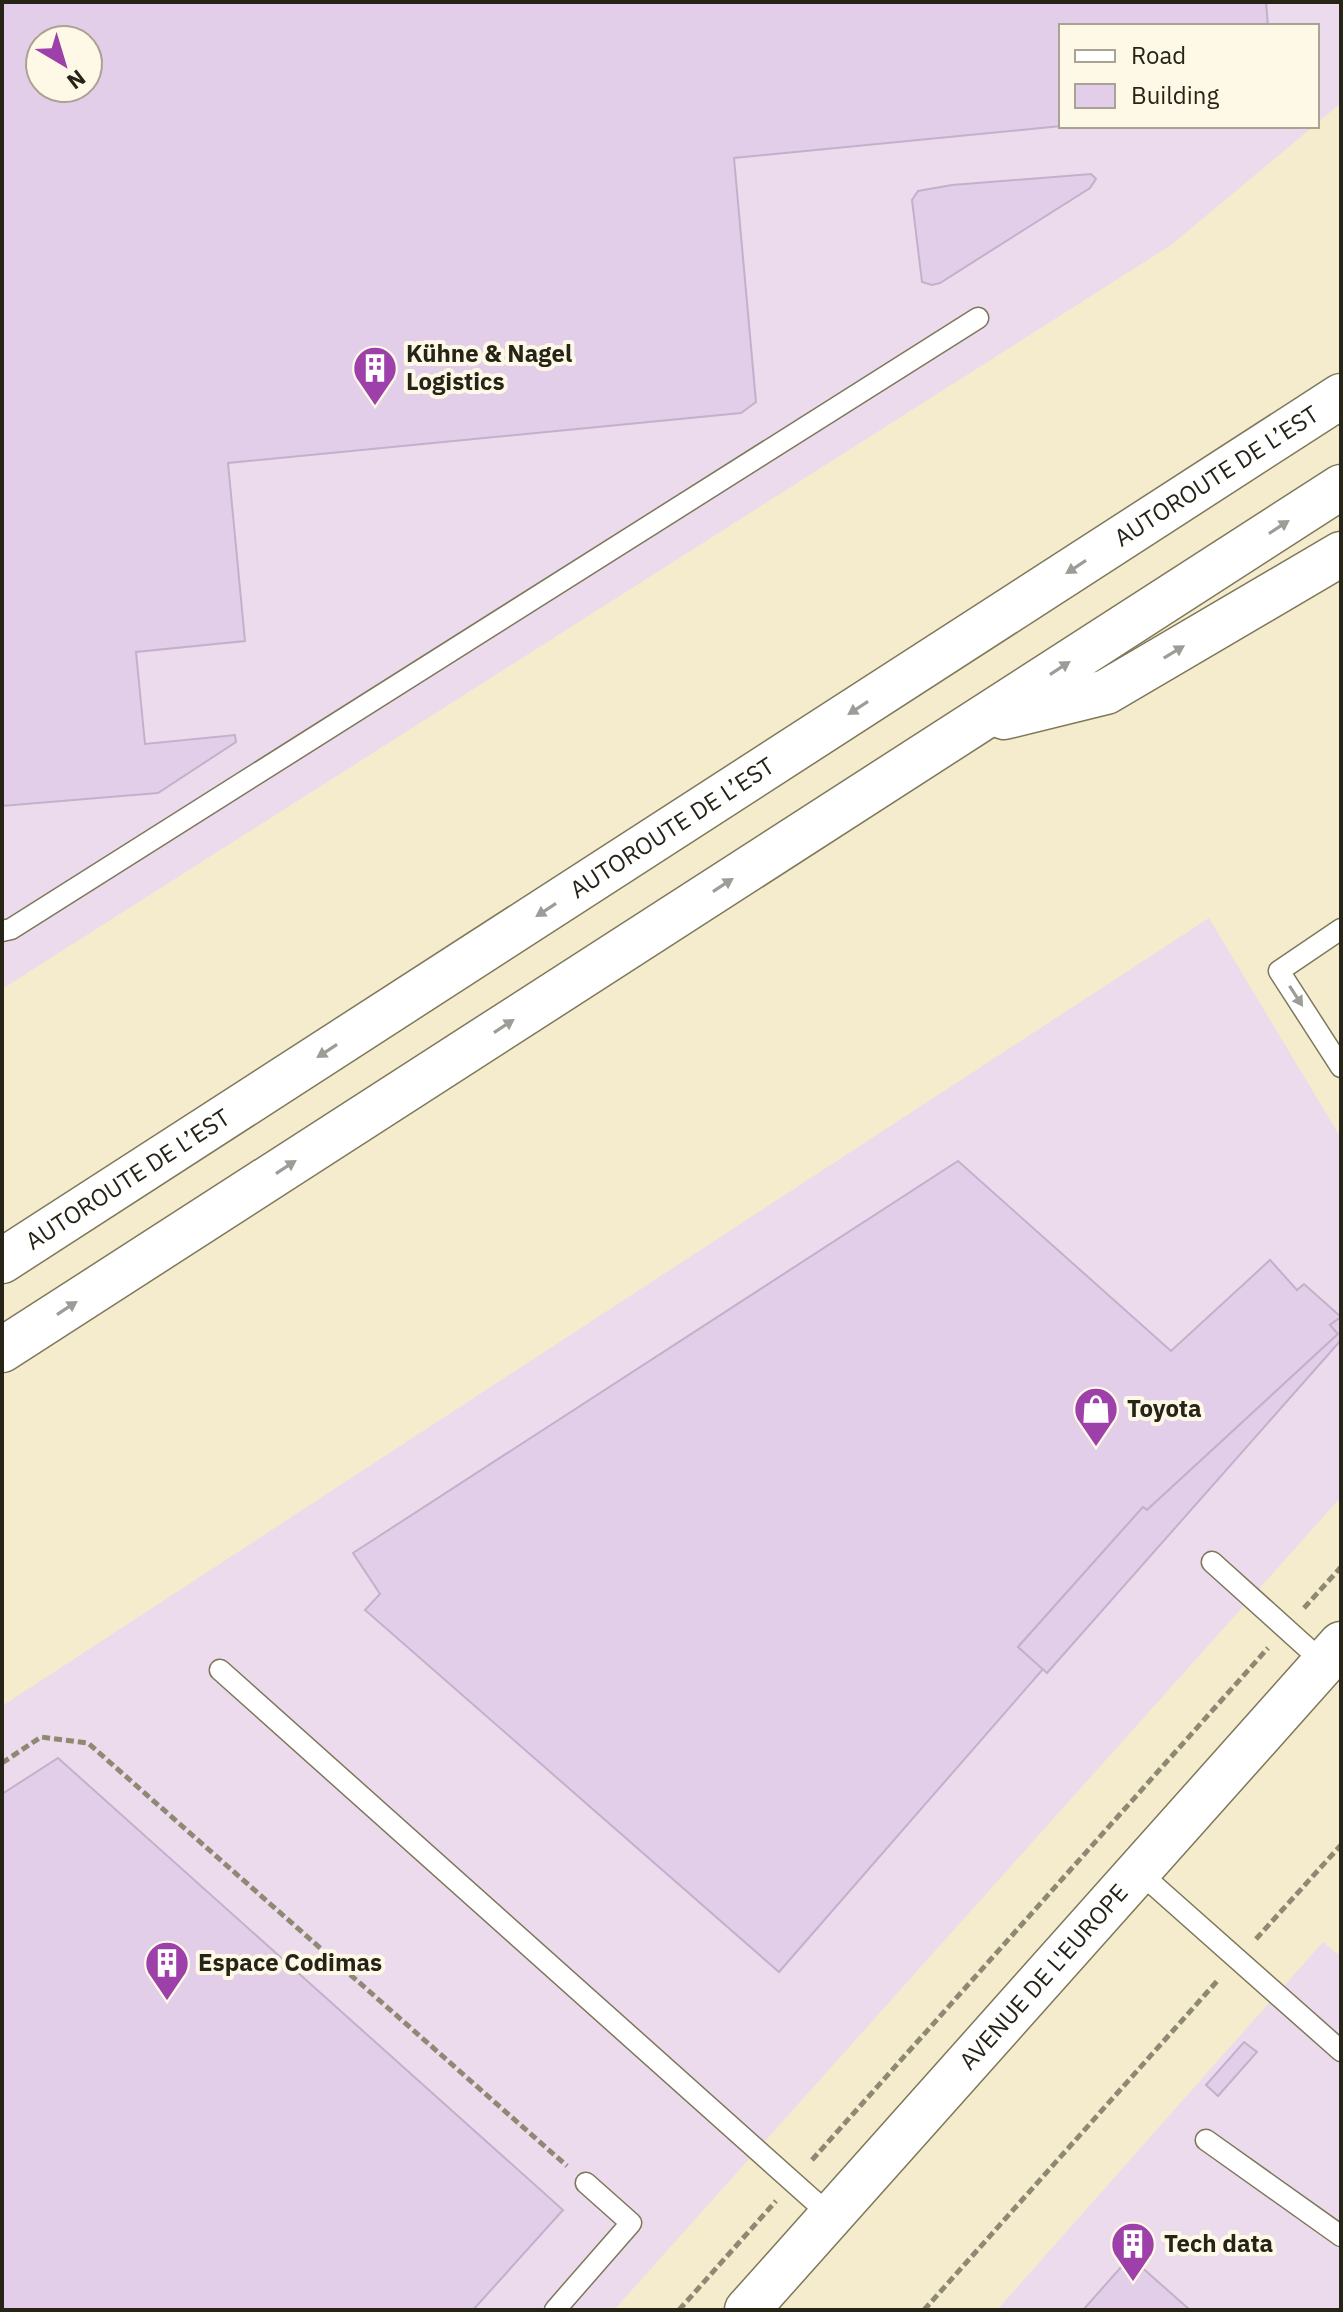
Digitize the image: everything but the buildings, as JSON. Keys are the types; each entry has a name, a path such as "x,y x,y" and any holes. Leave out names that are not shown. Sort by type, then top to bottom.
{"main road":[{"name":"AUTOROUTE DE L’EST","path":"2,1261 1337,394"},
{"path":"2,1350 1341,487"},
{"path":"971,725 1106,692 1341,554"},
{"name":"AVENUE DE L'EUROPE","path":"747,2310 1332,1653"}],"lane":[{"path":"2,931 11,929 978,318"},
{"path":"1341,929 1279,971 1341,1067"},
{"path":"1212,1562 1286,1629 1332,1653"},
{"path":"220,1670 831,2216"},
{"path":"1138,1871 1341,2051"},
{"path":"1206,2140 1341,2236"},
{"path":"555,2310 631,2223 586,2183"}],"path":[{"path":"679,2310 1341,1567"},
{"path":"2,1763 41,1737 88,1743 586,2183"},
{"path":"924,2310 1341,1845"}],"shaded area":[{"name":"Kühne & Nagel Logistics","path":"2,2 1341,2 1341,103 1319,121 1319,24 1059,24 1059,128 1312,128 1171,245 2,989"},
{"path":"1209,918 1341,1138 1341,1497 614,2310 2,2310 2,1706"},
{"path":"1323,1942 1341,1957 1341,2310 997,2310"}],"place":[{"name":"Kühne & Nagel Logistics","path":"375,407"},
{"name":"Toyota","path":"1096,1448"},
{"name":"Espace Codimas","path":"167,2002"},
{"name":"Tech data","path":"1133,2283"}]}
